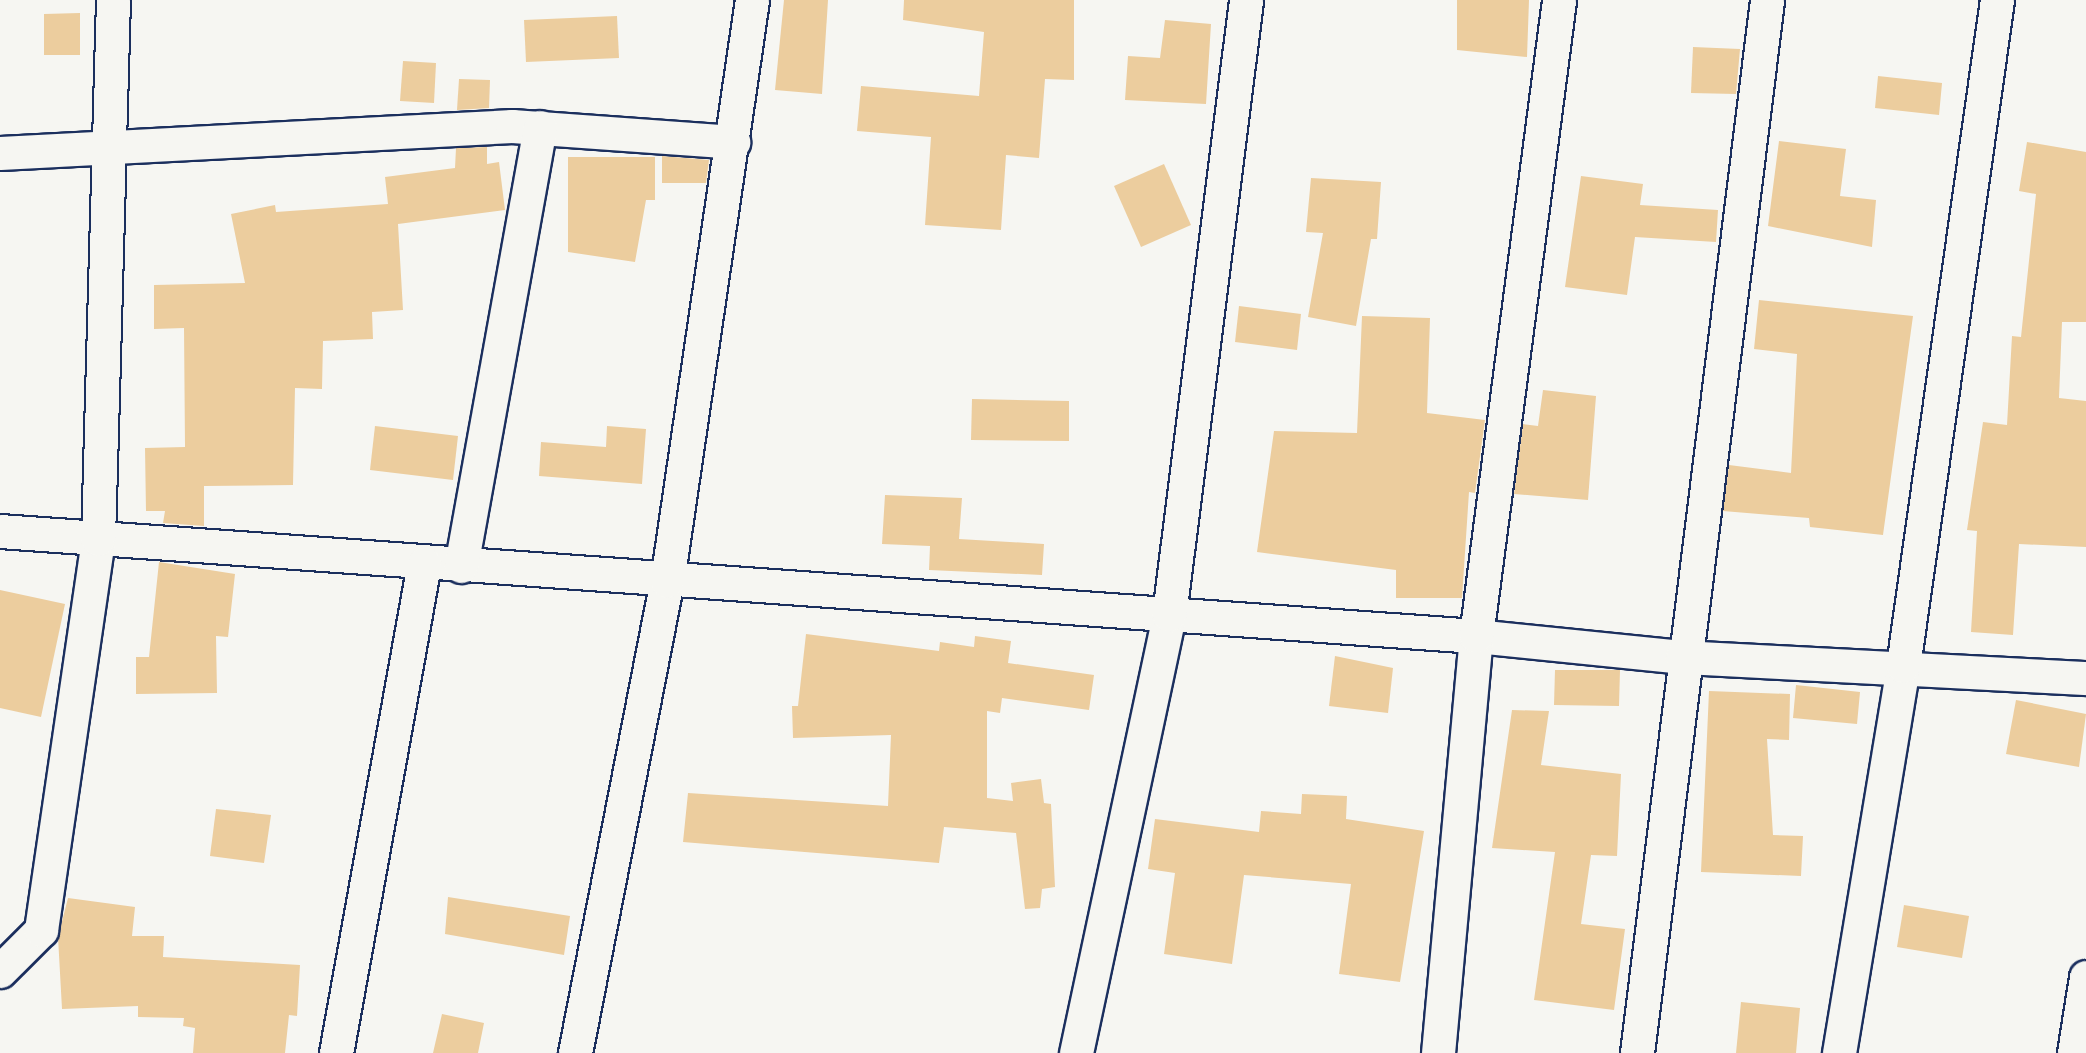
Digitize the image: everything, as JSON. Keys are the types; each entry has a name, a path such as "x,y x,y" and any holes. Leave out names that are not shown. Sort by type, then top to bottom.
{"street":[{"path":"0,971 41,930 98,539 113,150 113,0"},
{"path":"575,1053 667,582 752,0"},
{"path":"1076,1053 1169,615 1246,0"},
{"path":"1438,1053 1476,636 1559,0"},
{"path":"1637,1053 1682,657 1767,0"},
{"path":"1839,1053 1903,666 1997,0"},
{"path":"461,566 540,127"},
{"path":"0,153 113,150 540,127 733,142"},
{"path":"0,531 667,582 1476,636 1682,657 1903,666 2086,678"},
{"path":"336,1053 424,564"},
{"path":"2074,1053 2086,977"}],"building":[{"path":"784,0 828,0 822,94 775,90"},
{"path":"904,0 1074,0 1074,80 1045,79 1039,158 1006,155 1001,230 925,225 931,137 857,131 861,86 979,96 984,32 903,20"},
{"path":"1457,0 1529,0 1527,57 1457,50"},
{"path":"80,13 80,55 44,55 44,14"},
{"path":"617,16 619,58 526,62 524,20"},
{"path":"1165,20 1211,24 1206,104 1125,100 1128,56 1160,58"},
{"path":"1693,47 1740,49 1736,94 1691,93"},
{"path":"403,61 436,63 434,103 400,101"},
{"path":"1878,76 1942,83 1939,115 1875,108"},
{"path":"459,79 490,80 489,108 457,110"},
{"path":"1779,141 1846,149 1840,196 1876,200 1872,247 1768,226"},
{"path":"2027,142 2086,152 2086,322 2062,322 2059,398 2086,401 2086,547 2019,544 2013,635 1971,632 1977,531 1967,530 1983,422 2007,425 2012,336 2021,337 2036,194 2019,191"},
{"path":"487,147 487,164 499,162 505,210 398,224 403,310 372,312 373,339 323,341 322,389 295,388 293,485 204,486 204,526 163,523 165,511 146,511 145,448 185,447 184,328 154,329 154,285 245,283 231,214 275,205 276,212 388,204 385,177 455,168 456,148"},
{"path":"662,156 709,160 706,183 662,183"},
{"path":"568,157 655,157 655,200 646,200 635,262 568,252"},
{"path":"1164,164 1191,225 1141,247 1114,186"},
{"path":"1581,176 1643,184 1640,205 1718,210 1716,242 1635,237 1627,295 1565,287"},
{"path":"1311,178 1381,182 1377,239 1371,239 1356,326 1308,317 1323,233 1306,232"},
{"path":"1759,300 1913,316 1883,535 1810,527 1809,518 1723,511 1729,465 1791,473 1797,354 1754,349"},
{"path":"1239,306 1301,314 1297,350 1235,342"},
{"path":"1362,316 1430,318 1427,413 1485,420 1475,493 1469,492 1462,598 1396,598 1396,570 1257,552 1274,431 1357,433"},
{"path":"1543,390 1596,396 1588,500 1514,494 1523,424 1538,426"},
{"path":"972,399 1069,401 1069,441 971,440"},
{"path":"375,426 458,436 453,480 370,470"},
{"path":"607,426 646,429 642,484 539,476 541,442 606,447"},
{"path":"885,495 962,498 959,539 1044,544 1042,575 929,570 930,546 882,544"},
{"path":"159,562 235,574 228,637 216,636 217,693 136,694 136,657 149,657"},
{"path":"0,590 65,604 41,717 0,708"},
{"path":"806,634 939,651 940,642 974,647 975,636 1011,641 1008,663 1094,675 1089,710 1002,698 1000,713 987,711 987,798 1013,801 1011,783 1041,779 1044,803 1051,804 1055,887 1042,889 1040,908 1025,909 1016,833 944,827 939,863 683,842 688,793 888,806 891,735 793,738 792,706 798,706"},
{"path":"1335,656 1393,668 1388,713 1329,706"},
{"path":"1555,670 1620,670 1619,706 1554,705"},
{"path":"1796,685 1860,692 1857,724 1793,718"},
{"path":"1709,691 1790,694 1789,740 1767,739 1773,835 1803,836 1801,876 1701,872"},
{"path":"2016,700 2086,714 2079,767 2006,754"},
{"path":"1512,710 1549,711 1541,765 1621,774 1617,856 1591,855 1581,924 1625,929 1614,1010 1534,1000 1555,852 1492,848"},
{"path":"1302,794 1347,796 1346,819 1424,831 1400,982 1339,974 1351,884 1244,875 1232,964 1164,954 1175,873 1148,869 1155,819 1259,832 1261,811 1301,814"},
{"path":"216,809 271,815 264,863 210,856"},
{"path":"448,897 570,916 564,955 445,934"},
{"path":"68,898 135,907 132,936 164,936 163,957 300,965 297,1016 289,1015 285,1053 193,1053 195,1028 183,1026 184,1018 138,1017 138,1006 62,1009 58,937"},
{"path":"1904,905 1969,916 1962,958 1897,947"},
{"path":"1741,1002 1800,1008 1796,1053 1736,1053"},
{"path":"442,1014 484,1023 478,1053 433,1053"}]}
